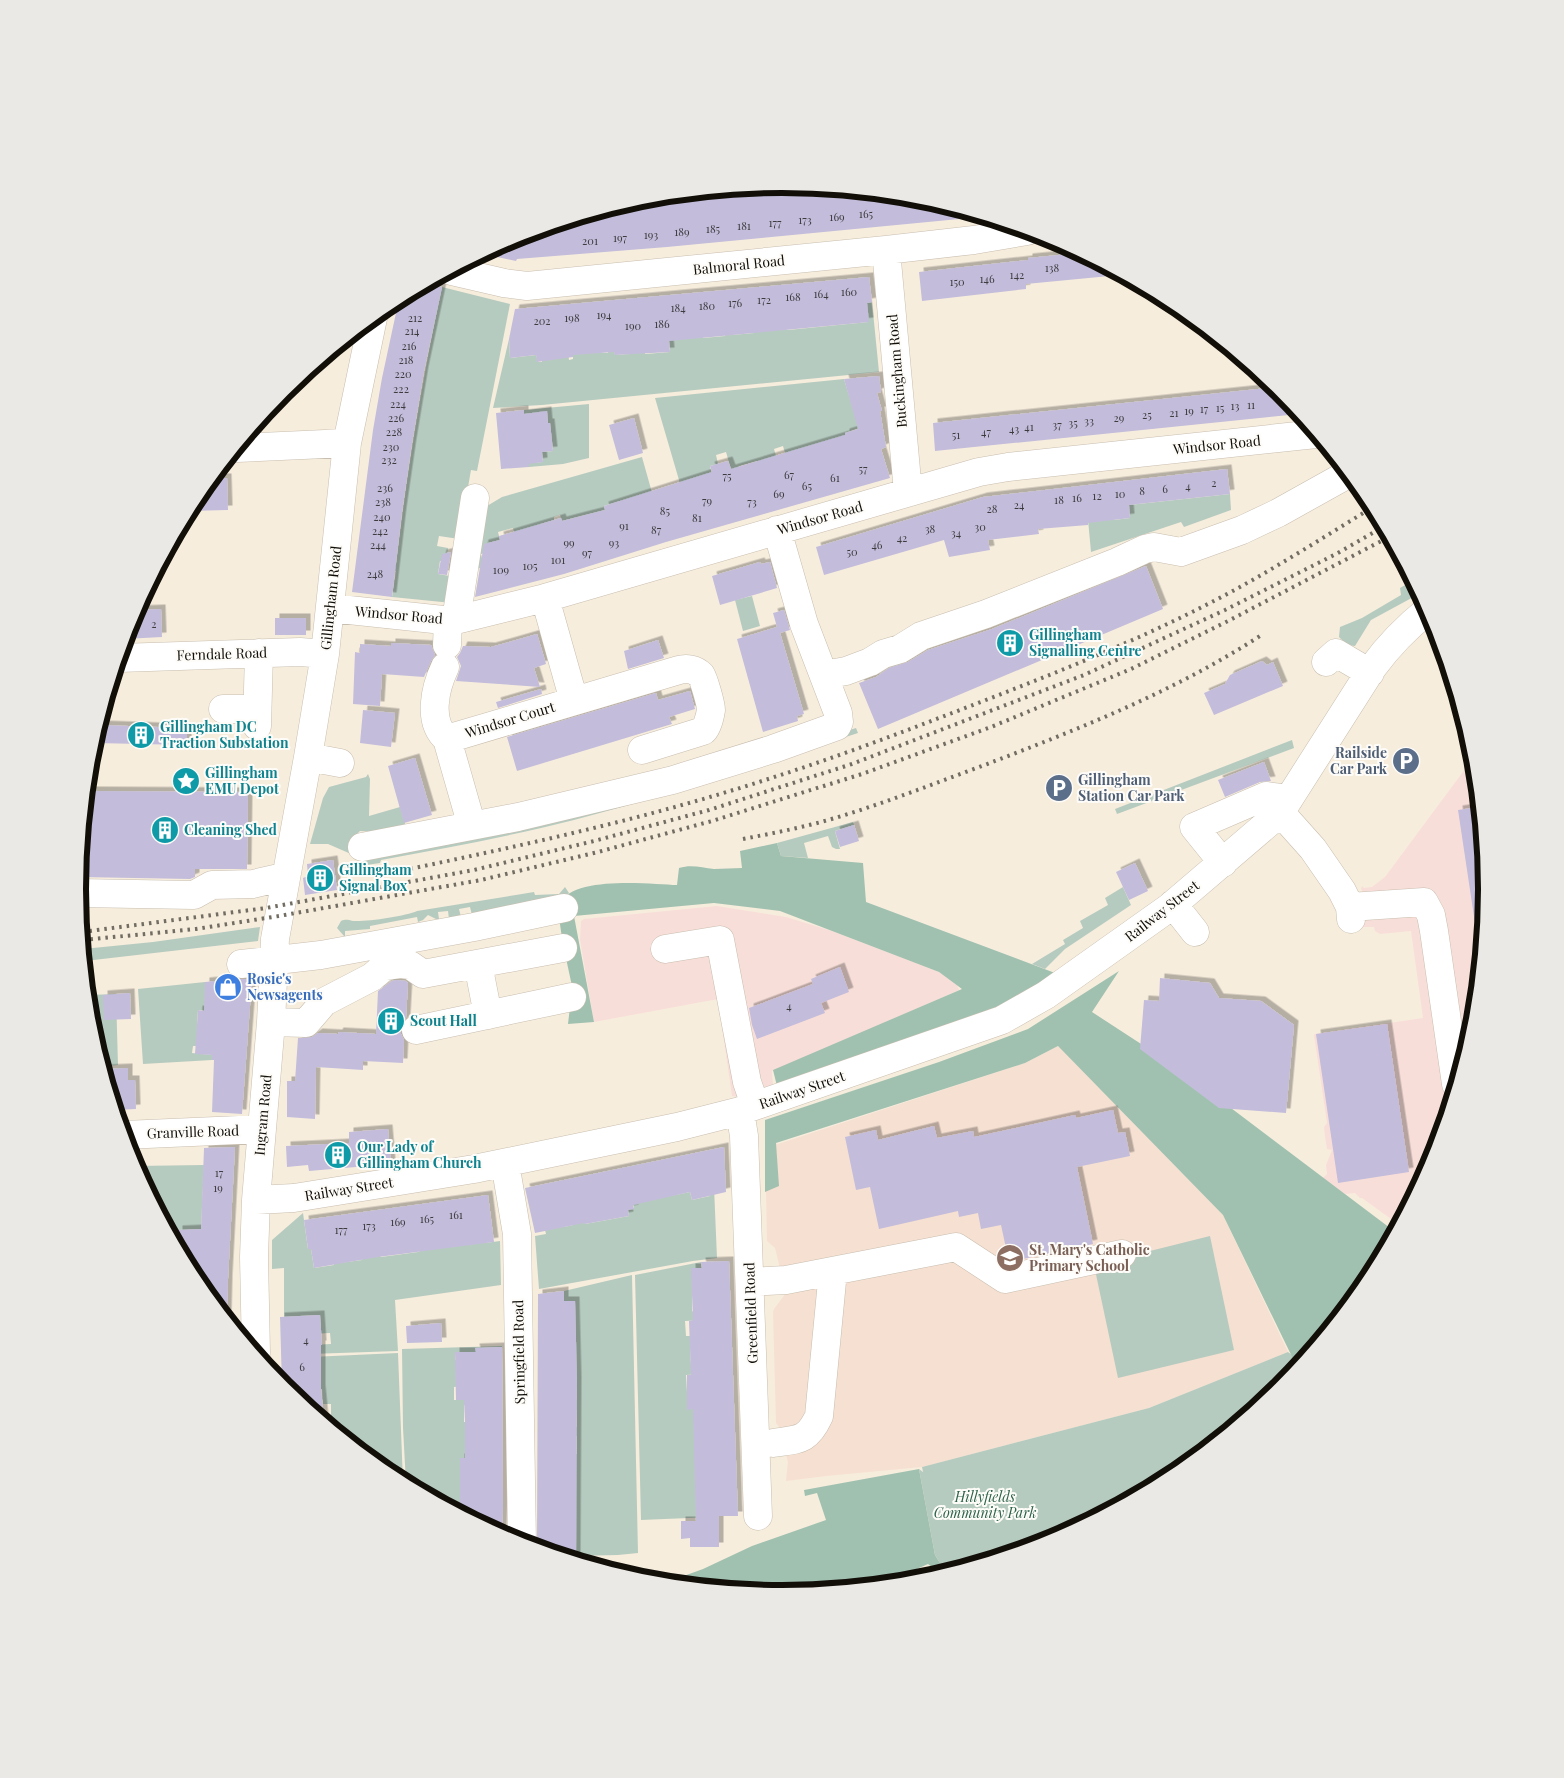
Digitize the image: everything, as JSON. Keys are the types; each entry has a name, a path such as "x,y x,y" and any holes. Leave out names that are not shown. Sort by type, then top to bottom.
{"street":[{"name":"Balmoral Road","path":"460,272 504,283 527,286 886,250 974,240 1014,233"},
{"name":"Buckingham Road","path":"886,250 908,492"},
{"name":"Gillingham Road","path":"286,878 301,846 308,757 325,654 347,443 371,328"},
{"name":"Windsor Road","path":"330,608 447,647 545,598 979,472 1008,467 1309,435"},
{"path":"244,448 347,443"},
{"path":"824,675 846,671 870,662 883,654 900,649 921,636 1047,590 1146,549 1153,547 1183,552 1242,530 1288,518 1343,478"},
{"name":"Windsor Court","path":"469,816 447,739 439,732 435,712 475,498"},
{"path":"362,847 476,826 673,780 835,728 839,722 839,716 804,624 777,530"},
{"name":"Windsor Court","path":"545,598 574,701"},
{"name":"Railway Street","path":"256,1200 303,1196 505,1163 677,1127 748,1108 1002,1020 1046,995 1173,904 1222,863 1284,806 1387,648 1422,615"},
{"name":"Ferndale Road","path":"126,658 300,652 325,654"},
{"path":"223,709 257,718 259,653"},
{"path":"1326,662 1336,653 1370,673"},
{"name":"Windsor Court","path":"447,739 681,669 700,674 704,681 710,708 706,729 642,750"},
{"path":"308,757 340,763"},
{"path":"1222,863 1194,827 1266,796 1284,806 1288,821 1313,849 1342,891 1350,913 1424,902 1431,915 1434,931 1454,1069"},
{"path":"86,893 194,895 212,885 253,884 286,878"},
{"name":"Ingram Road","path":"256,1344 254,1257 256,1200 271,1022 276,932 286,878"},
{"path":"1173,904 1195,932"},
{"path":"241,964 321,955 474,927 564,908"},
{"name":"Greenfield Road","path":"665,949 720,940 747,1082 748,1108 744,1136 758,1516"},
{"path":"271,1022 306,1023 324,1002 372,977 388,965 410,965 423,974 563,948"},
{"path":"478,964 488,1015"},
{"path":"416,1030 572,997"},
{"name":"Granville Road","path":"131,1135 262,1129"},
{"name":"Springfield Road","path":"505,1163 517,1234 522,1534"},
{"path":"750,1282 786,1280 956,1247 1004,1279 1122,1254"},
{"path":"773,1444 799,1440 813,1429 819,1416 833,1272"}],"shaded area":[{"path":"1467,767 1472,798 1478,889 1472,980 1454,1069 1441,1113 1425,1155 1394,1221 1355,1193 1345,1194 1323,1178 1327,1174 1326,1165 1332,1150 1327,1149 1325,1137 1324,1127 1327,1123 1314,1035 1423,1018 1411,931 1380,934 1375,931 1374,927 1362,927 1366,918 1374,912 1361,889 1362,886 1364,888 1372,887 1385,877"},
{"path":"717,906 786,917 832,931 939,972 957,985 959,990 884,1023 861,1039 772,1071 773,1086 740,1097 732,1096 718,999 594,1022 580,940 581,921 584,919"},
{"name":"St. Mary's Catholic Primary School","path":"1058,1046 1223,1215 1288,1352 1149,1408 922,1467 786,1481 788,1462 784,1433 776,1423 773,1312 786,1293 775,1248 767,1241 765,1142 778,1144 1025,1063"}],"green space":[{"path":"780,193 784,193 785,206 781,207"},
{"path":"753,194 754,209 745,210 743,195"},
{"path":"442,287 510,304 477,471 471,470 459,539 439,536 437,546 448,548 446,561 440,561 438,574 456,577 452,603 392,597 396,571 383,569 396,565 416,426"},
{"path":"872,302 879,372 542,405 493,408 509,339 510,358 536,355 538,362 542,362 542,356 568,352 569,360 573,359 573,352 600,350 600,353 608,353 612,329 615,355 629,354 642,326 645,354 670,352 668,323 701,320 703,338 725,336 729,317 731,335 754,333 752,314 788,330 868,322 867,303"},
{"path":"844,379 859,428 845,433 852,456 791,474 783,446 774,449 776,456 763,482 757,461 739,466 737,490 726,452 716,455 718,464 710,466 712,475 686,504 655,398"},
{"path":"589,404 589,458 563,464 529,467 529,463 543,462 542,452 553,451 547,412 524,414 524,410"},
{"path":"642,457 658,514 620,501 604,506 605,510 562,521 560,515 554,517 554,520 541,524 548,546 515,536 513,528 498,532 500,540 488,543 490,552 481,554 484,567 476,569 478,574 470,576 487,506 502,497"},
{"path":"1230,494 1231,510 1184,527 1181,522 1091,552 1087,509 1114,520 1130,518 1129,505"},
{"path":"1407,584 1413,597 1371,620 1355,646 1347,645 1339,637 1340,627 1362,618 1401,595 1400,588"},
{"path":"752,596 760,626 743,631 735,600"},
{"path":"819,692 828,719 826,721 790,736 722,759 696,771 672,778 639,783 453,826 395,833 360,831 357,834 362,856 371,857 415,845 457,839 638,792 669,788 678,783 732,768 856,728 858,733 717,779 610,810 502,837 381,860 380,863 360,866 358,862 361,861 359,854 351,854 328,844 310,844 323,798 329,787 366,777 368,774 370,779 369,816 400,807 406,827 464,821 550,803 626,784 796,733 826,720"},
{"path":"1292,740 1294,748 1117,814 1115,809"},
{"path":"853,822 854,825 835,831 840,849 832,847 828,836 804,843 808,858 781,856 777,843"},
{"path":"777,843 781,856 863,863 866,902 1055,973 993,1012 777,1086 773,1070 962,989 939,972 780,911 714,903 574,916 594,1022 568,1024 574,995 561,934 559,911 560,904 567,895 579,889 613,883 677,885 679,868 693,866 714,869 742,868 740,851"},
{"path":"565,887 569,893 560,904 472,915 470,907 459,909 461,917 449,919 448,911 438,912 439,919 428,915 418,922 417,917 370,926 370,929 345,931 345,936 337,928 341,921 344,920 359,921 386,918 417,911 534,892 535,895 559,894"},
{"path":"1123,887 1131,905 1065,949 1045,969 1032,964 1065,944 1063,940 1083,928 1080,921 1108,905 1105,898"},
{"path":"260,927 258,941 90,960 89,948 153,942"},
{"path":"1119,971 1092,1012 1178,1068 1390,1228 1334,1313 1294,1360 1223,1215 1058,1046 1025,1063 776,1143 779,1186 765,1192 765,1120 939,1062 1028,1029"},
{"path":"205,982 216,1012 198,1010 199,1046 193,1046 192,1053 212,1055 212,1060 143,1064 138,989"},
{"path":"116,994 118,1065 109,1066 95,995"},
{"path":"204,1165 201,1229 179,1230 183,1243 158,1197 144,1166"},
{"path":"714,1187 717,1258 539,1289 535,1236 546,1234 541,1214 564,1227 573,1225 583,1215 585,1224 629,1216 628,1210 634,1208 631,1194 665,1197 690,1192 692,1200 710,1196 708,1188"},
{"path":"303,1213 308,1249 311,1249 314,1268 334,1265 331,1245 339,1263 362,1260 359,1242 381,1257 418,1252 483,1224 485,1243 500,1241 501,1285 395,1300 398,1351 281,1355 311,1345 331,1344 330,1333 311,1334 321,1328 320,1315 284,1317 284,1268 272,1269 272,1240"},
{"path":"1210,1236 1234,1350 1118,1378 1094,1265"},
{"path":"701,1262 704,1293 692,1294 692,1311 705,1320 685,1321 686,1336 695,1336 690,1347 691,1365 707,1374 686,1375 688,1409 693,1409 713,1517 641,1520 635,1275"},
{"path":"632,1275 638,1553 584,1556 575,1553 576,1489 565,1454 577,1454 577,1436 566,1435 566,1427 577,1427 577,1410 565,1400 577,1400 575,1301 564,1301 564,1291"},
{"path":"502,1346 476,1348 476,1352 455,1352 455,1360 460,1360 464,1386 454,1387 454,1400 475,1400 475,1405 464,1405 464,1422 475,1422 475,1431 465,1432 465,1449 476,1449 462,1507 405,1474 402,1349"},
{"name":"Hillyfields Community Park","path":"1288,1352 1296,1358 1241,1412 1206,1441 1130,1492 1048,1532 1006,1548 943,1565 940,1563 935,1555 919,1469 923,1472 922,1467 1149,1408"},
{"path":"398,1353 403,1472 358,1441 331,1419 331,1404 323,1404 322,1389 312,1389 312,1382 321,1381 321,1363 311,1357"},
{"path":"919,1469 935,1555 940,1563 945,1565 932,1568 928,1564 908,1573 873,1579 828,1583 782,1585 736,1583 680,1577 703,1569 752,1546 826,1520 817,1493 805,1496 804,1490"}],"building":[{"path":"782,193 828,195 873,199 966,218 667,247 517,259 516,261 493,256 558,230 602,217 691,199"},
{"path":"1066,254 1111,276 1026,284 1026,289 922,301 919,272 1028,260 1028,258"},
{"path":"869,277 872,302 867,303 869,322 669,341 670,352 615,355 614,352 573,355 573,357 537,362 536,355 510,358 509,339 515,309"},
{"path":"435,286 442,287 424,371 412,443 392,597 352,592 373,430 397,310"},
{"path":"879,376 881,392 877,393 882,411 880,411 886,447 881,449 890,478 666,542 564,574 475,597 484,544 500,540 499,536 561,518 562,521 605,510 604,506 712,472 710,466 728,461 731,469 845,435 845,433 858,429 844,379"},
{"path":"1265,388 1291,415 935,451 933,423"},
{"path":"524,410 524,414 547,411 553,451 542,452 543,462 529,464 529,467 501,469 496,413"},
{"path":"634,418 643,453 619,460 609,425"},
{"path":"1227,469 1230,494 1129,505 1130,518 1088,523 1088,525 1038,529 1039,534 988,540 990,550 949,557 944,540 824,575 816,547 983,497"},
{"path":"221,478 227,478 228,510 198,511"},
{"path":"451,552 447,575 438,574 442,554"},
{"path":"760,562 761,564 770,562 777,588 720,605 712,576"},
{"name":"Gillingham Signalling Centre","path":"1146,566 1163,609 878,729 859,683 876,677 889,668 908,662 928,650 992,629"},
{"path":"161,609 162,637 133,639 145,610"},
{"path":"784,610 790,630 780,633 804,714 797,716 798,721 763,732 737,639 777,627 773,613"},
{"path":"275,618 306,618 306,635 275,635"},
{"path":"537,634 546,664 534,668 540,687 456,681 461,666 457,657 463,646 491,647"},
{"path":"658,640 664,658 628,669 624,651"},
{"path":"391,643 431,645 435,655 424,677 382,674 380,706 353,704 355,652 360,653 360,644 391,646"},
{"path":"1262,661 1267,665 1273,662 1283,686 1214,715 1204,693 1225,684 1230,675"},
{"path":"541,689 542,694 498,708 496,702"},
{"path":"690,691 695,709 669,717 672,724 517,771 507,737 656,693 658,700"},
{"path":"363,710 395,713 391,747 360,743"},
{"name":"Gillingham DC Traction Substation","path":"106,725 187,728 187,745 102,743"},
{"path":"415,758 432,815 404,823 388,766"},
{"path":"1264,762 1271,781 1260,782 1225,797 1218,780"},
{"name":"Cleaning Shed","path":"93,791 248,792 247,869 195,869 195,877 190,879 87,877"},
{"path":"1473,808 1478,889 1476,930 1476,930 1458,810"},
{"path":"854,825 859,841 840,847 835,831"},
{"name":"Gillingham Signal Box","path":"333,860 337,890 305,895 303,878 308,876 307,864"},
{"path":"1135,863 1148,891 1129,900 1116,872"},
{"path":"840,967 849,992 821,1003 825,1013 757,1039 749,1008 813,984 811,979"},
{"path":"1160,978 1210,983 1219,998 1261,1001 1294,1025 1286,1113 1219,1108 1140,1049 1144,1000 1159,1001"},
{"path":"252,979 242,1114 212,1112 214,1060 212,1060 212,1055 195,1054 198,1010 204,1011 205,982"},
{"path":"396,980 408,983 406,1018 401,1026 401,1034 404,1040 403,1063 363,1061 363,1070 316,1067 315,1119 287,1117 287,1081 295,1081 298,1038 312,1037 318,1033 376,1034 378,991"},
{"path":"130,993 131,1019 104,1020 103,995"},
{"path":"1387,1024 1409,1172 1338,1183 1316,1034"},
{"path":"128,1068 128,1080 135,1080 136,1109 122,1110 110,1069"},
{"path":"1113,1110 1118,1133 1125,1132 1130,1156 1077,1167 1093,1244 1009,1262 1001,1225 981,1229 978,1213 959,1217 958,1211 879,1229 870,1187 856,1190 845,1137 876,1130 878,1140 934,1126 937,1138 973,1131 974,1137 1075,1115 1076,1118"},
{"name":"Our Lady of Gillingham Church","path":"388,1129 391,1164 309,1171 308,1165 287,1167 286,1146 349,1143 349,1132"},
{"path":"235,1147 227,1309 178,1235 178,1230 201,1229 204,1148"},
{"path":"724,1147 726,1192 692,1200 690,1192 633,1205 634,1209 628,1210 629,1216 535,1233 525,1188"},
{"path":"488,1195 494,1242 378,1257 314,1268 311,1249 308,1249 304,1220"},
{"path":"729,1261 738,1516 719,1516 719,1547 690,1547 690,1538 681,1539 681,1521 696,1521 693,1409 687,1410 687,1375 691,1375 689,1321 693,1320 691,1268 702,1268 701,1262"},
{"path":"564,1291 564,1301 575,1301 577,1381 576,1553 537,1540 538,1294"},
{"path":"320,1315 323,1412 282,1372 280,1317"},
{"path":"441,1323 442,1342 407,1343 406,1326"},
{"path":"502,1347 502,1526 460,1506 460,1458 465,1458 465,1422 464,1400 456,1400 455,1352 476,1352 475,1348"}],"railway":[{"path":"381,875 622,821 718,795 878,741 1055,673 1179,618 1257,577 1366,511"},
{"path":"88,931 266,908 474,870 594,841 709,810 852,764 1084,675 1225,610 1336,554 1378,530"},
{"path":"88,939 196,929 481,880 598,852 712,821 862,774 991,727 1131,669 1384,540"},
{"path":"743,839 801,827 854,812 891,800 1055,738 1161,691 1230,655 1263,634"}],"place":[{"name":"Gillingham Signalling Centre","path":"1010,643"},
{"name":"Gillingham DC Traction Substation","path":"141,735"},
{"name":"Railside Car Park","path":"1406,761"},
{"name":"Gillingham EMU Depot","path":"186,781"},
{"name":"Gillingham Station Car Park","path":"1059,788"},
{"name":"Cleaning Shed","path":"165,830"},
{"name":"Gillingham Signal Box","path":"320,878"},
{"name":"Rosie's Newsagents","path":"228,987"},
{"name":"Scout Hall","path":"391,1021"},
{"name":"Our Lady of Gillingham Church","path":"338,1155"},
{"name":"St. Mary's Catholic Primary School","path":"1010,1258"}]}
